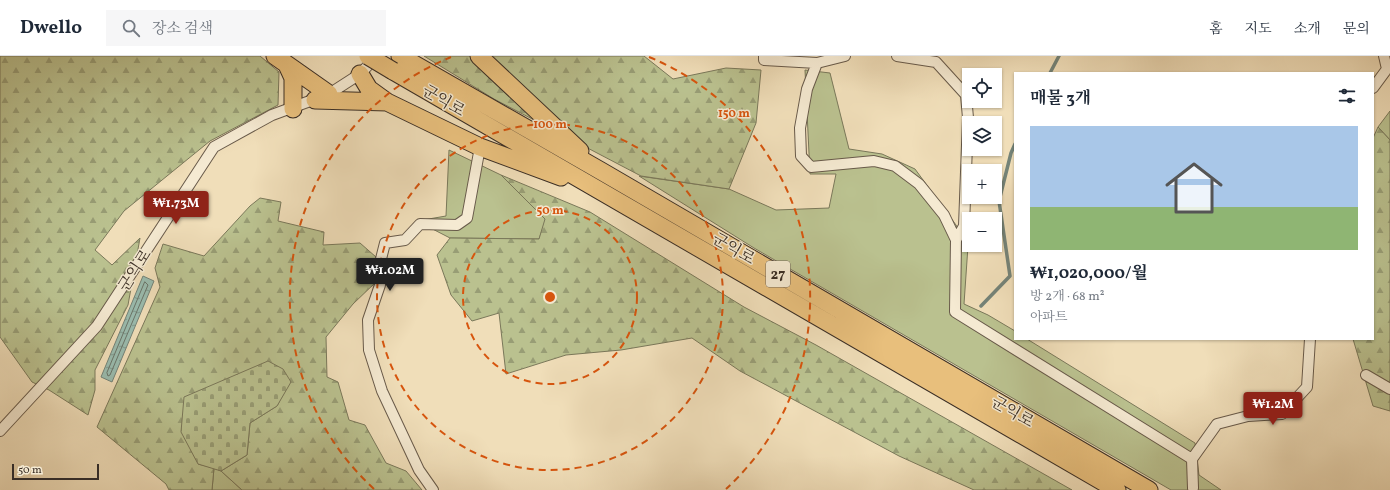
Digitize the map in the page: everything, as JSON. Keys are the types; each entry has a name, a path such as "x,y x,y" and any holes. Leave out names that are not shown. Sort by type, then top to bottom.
{"highway":[{"name":"군익로","path":"368,56 400,62 601,171 1149,490"},
{"path":"479,56 601,171"},
{"path":"281,60 322,97 387,102"},
{"path":"281,60 293,78 293,109"},
{"name":"군익로","path":"400,62 606,194 1117,490"},
{"path":"360,74 368,89 387,102 480,147 606,194"}],"street":[{"name":"군익로","path":"0,431 97,326 214,147 272,115 293,109 322,97 360,74 377,56"},
{"path":"764,56 764,60 817,63 845,56"},
{"path":"897,56 937,59 966,95 968,118 964,226 956,240"},
{"path":"1374,87 1389,69 1384,56"},
{"path":"817,63 807,89 800,128 801,156 811,167 874,161 895,166 919,184 944,215 956,240 955,312 1192,459"},
{"path":"433,490 419,470 382,391 369,350 368,320 380,286 381,259 385,244 405,240 420,224 457,225 467,218 480,147"},
{"path":"1194,488 1192,459 1217,424 1248,416 1282,414 1307,387 1310,340"},
{"path":"1366,375 1390,389"}],"green space":[{"path":"0,56 260,56 279,72 278,105 210,141 124,211 95,250 112,265 140,238 128,305 95,370 95,390 88,415 49,390 32,382 0,337"},
{"path":"424,56 644,56 673,79 726,68 761,70 756,123 729,189 641,176 494,99"},
{"path":"805,70 830,73 849,149 882,154 915,169 956,225 962,236 962,252 968,252 964,304 988,315 1014,330 1014,340 1029,340 1195,443 1199,475 1221,490 1171,490 754,248 639,176 729,189 776,210 829,208 836,174 810,174"},
{"path":"1390,111 1390,140 1378,127"},
{"path":"1378,127 1390,140 1390,411 1373,406 1353,340 1374,340 1374,136"},
{"path":"449,150 501,175 546,219 539,239 450,238 417,221 446,216"},
{"path":"501,175 590,212 744,307 816,345 1072,490 974,490 899,456 740,371 692,338 621,350 566,355 506,374 499,313 472,321 451,295 437,255 450,238 539,239 545,219"},
{"path":"260,198 281,202 278,221 324,232 323,245 360,243 376,257 376,282 353,304 326,337 327,377 338,382 349,420 365,425 386,463 406,471 422,490 242,490 221,471 247,455 250,423 277,406 290,382 198,464 214,468 212,490 169,490 166,484 97,427 160,287 155,268 163,244 204,256 250,206"},
{"path":"268,361 283,369 291,382 277,406 250,423 247,455 221,471 198,464 181,432 184,397"},
{"path":"214,468 221,471 242,490 212,490"}],"water":[{"path":"143,276 154,281 112,382 101,377"}],"waterway":[{"path":"1051,72 1059,56"},
{"path":"981,306 1010,276 999,201 1014,146"}]}
